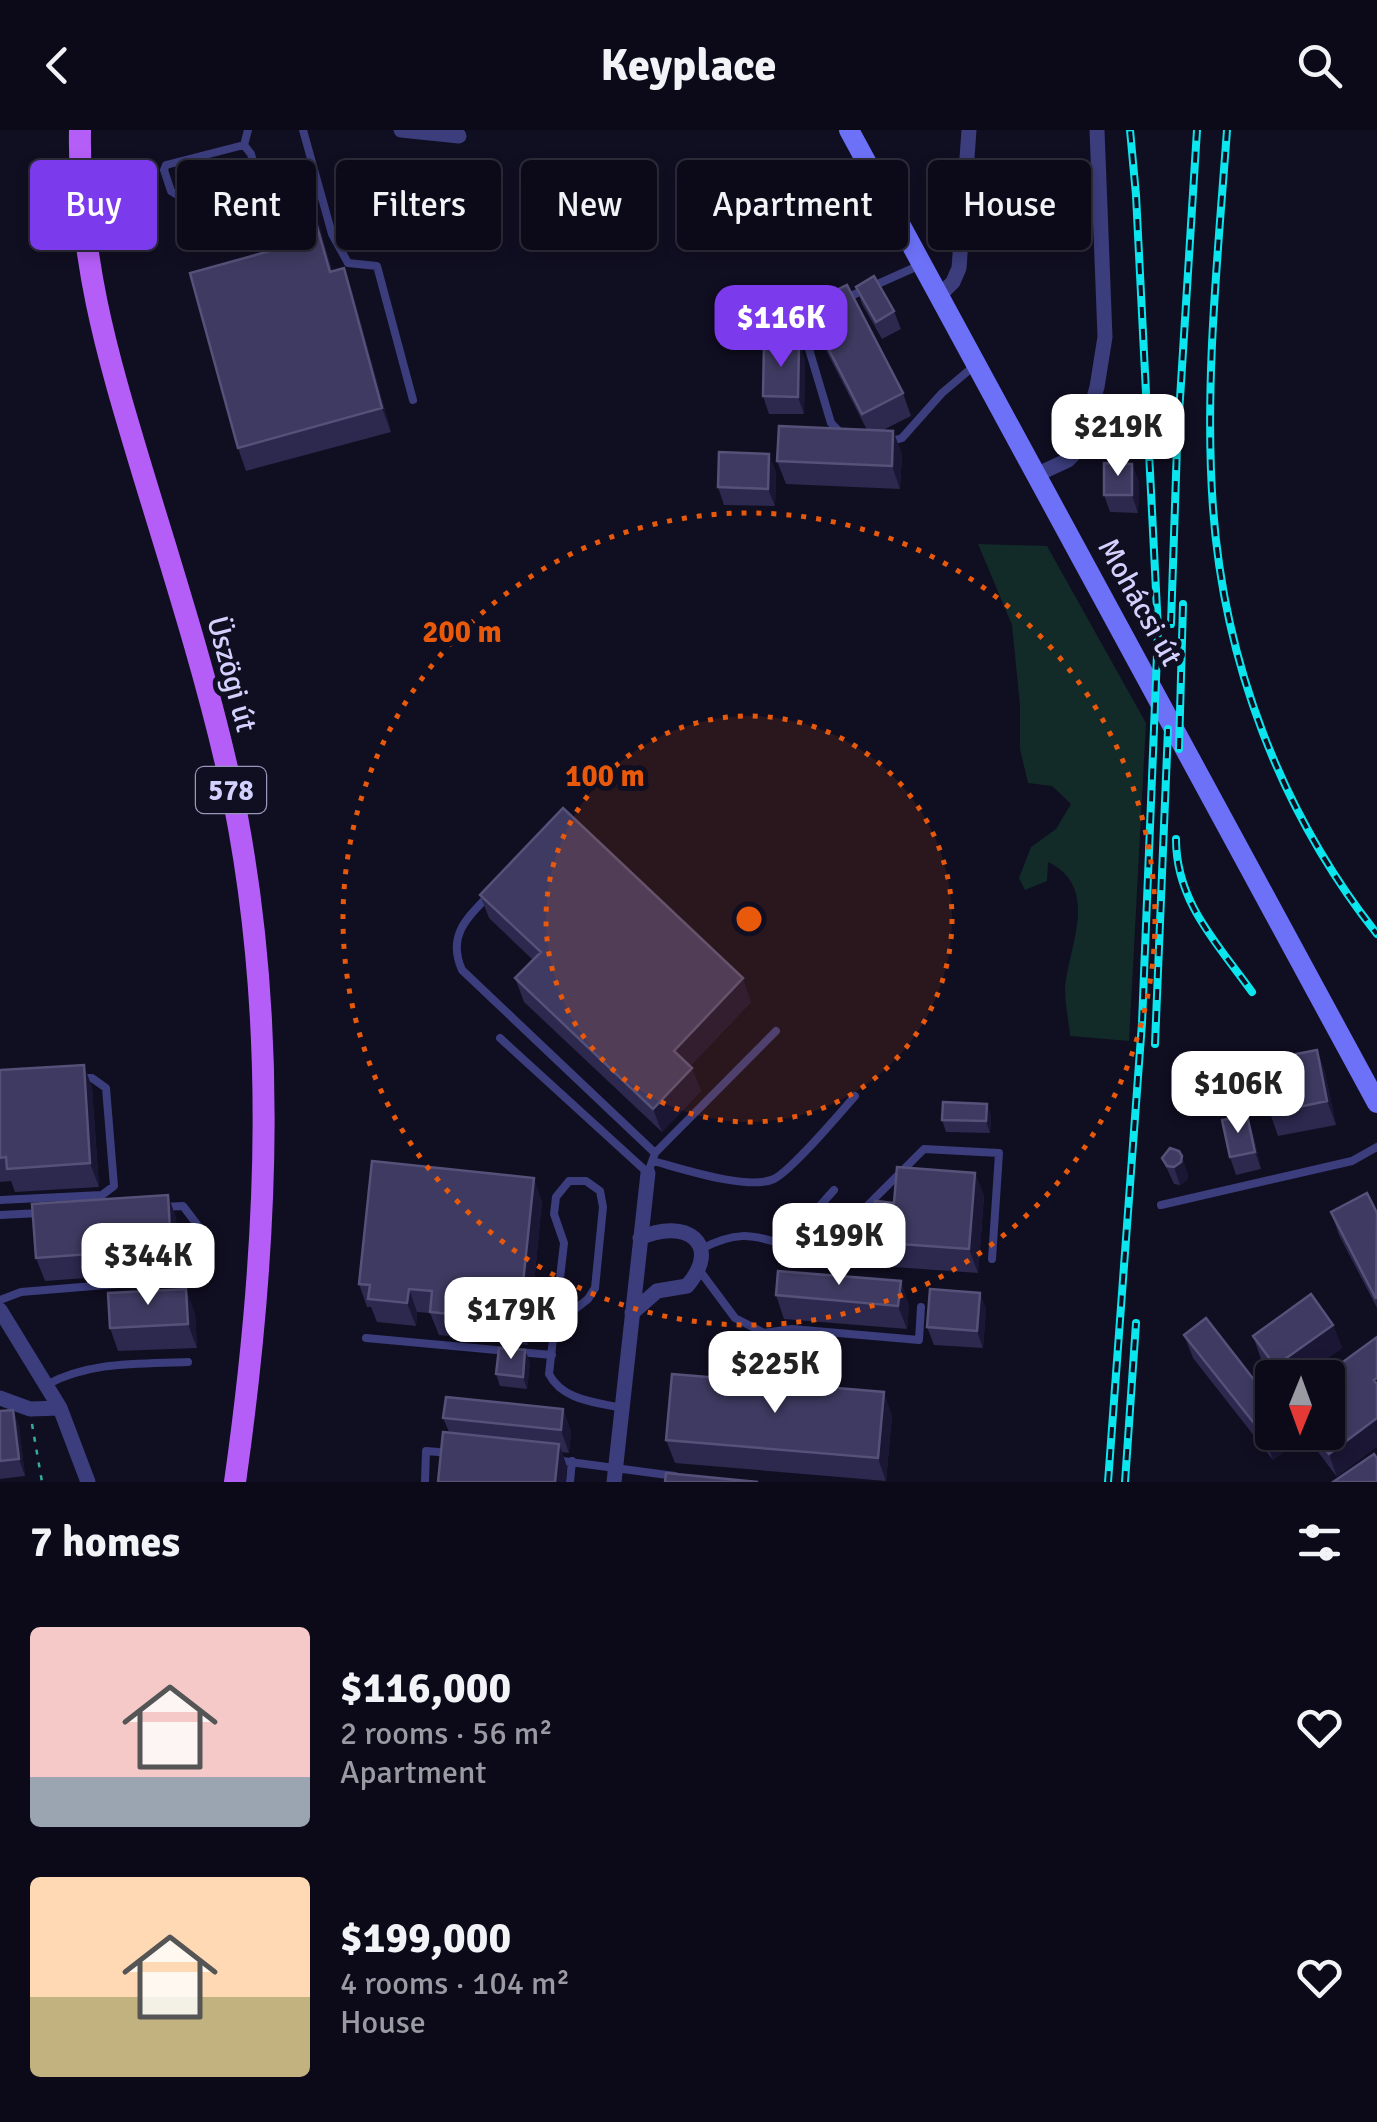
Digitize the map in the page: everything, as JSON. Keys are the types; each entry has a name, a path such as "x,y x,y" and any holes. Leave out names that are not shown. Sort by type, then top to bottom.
{"main road":[{"name":"Üszögi út","path":"80,130 86,250 102,336 197,653 250,883 263,1019 266,1155 258,1286 235,1482"},
{"name":"Mohácsi út","path":"849,130 1377,1103"}],"street":[{"path":"401,130 459,136"},
{"path":"939,296 953,282 959,268 969,130"},
{"path":"1036,475 1068,460 1079,449 1097,387 1105,337 1097,130"},
{"path":"614,1474 652,1162"},
{"path":"632,1313 657,1290 687,1286 700,1271 701,1250 695,1239 682,1230 668,1228 640,1238"},
{"path":"3,1319 60,1408 88,1482"},
{"path":"0,1398 30,1409 60,1408"}],"lane":[{"path":"244,145 248,130"},
{"path":"303,130 332,234 348,263 377,266 413,400"},
{"path":"244,145 256,173 176,194 171,192 166,165 244,145"},
{"path":"854,440 830,423 804,329 811,319 844,298 922,264"},
{"path":"883,444 902,438 942,393 976,364"},
{"path":"492,892 457,932 455,947 462,970 652,1162"},
{"path":"652,1162 776,1031"},
{"path":"500,1038 652,1162 720,1177 774,1179 856,1096"},
{"path":"0,1200 102,1195 114,1186 106,1088 92,1078 73,1078"},
{"path":"1161,1205 1352,1161 1377,1147"},
{"path":"701,1250 726,1236 758,1236 785,1245 824,1249 924,1149 999,1153 992,1259"},
{"path":"556,1324 588,1299 595,1288 603,1207 600,1191 586,1181 569,1182 556,1196 554,1214 564,1244 549,1374 554,1385 572,1396 622,1408"},
{"path":"785,1245 834,1190"},
{"path":"0,1300 21,1292 190,1278 200,1270 202,1231 183,1206 147,1208"},
{"path":"0,1215 55,1212"},
{"path":"700,1271 735,1318 764,1333 792,1329 919,1340 921,1307"},
{"path":"366,1338 552,1355"},
{"path":"46,1384 72,1371 188,1362"},
{"path":"425,1482 426,1451 463,1454"},
{"path":"536,1459 572,1461 614,1474 679,1476"},
{"path":"570,1482 572,1461"}],"path":[{"path":"30,1409 42,1482"}],"green space":[{"path":"978,544 1047,546 1146,723 1129,1041 1070,1036 1065,990 1078,920 1074,887 1064,873 1048,862 1047,881 1025,890 1019,878 1031,847 1056,829 1071,804 1052,786 1028,783 1020,749 1012,625"}],"building":[{"path":"316,223 330,272 344,268 382,408 238,448 190,273 270,251 316,250"},
{"path":"874,276 894,311 876,322 856,287"},
{"path":"847,285 903,393 862,414 806,305"},
{"path":"764,343 799,344 798,397 763,396"},
{"path":"779,426 893,431 892,466 777,461"},
{"path":"719,452 769,454 768,489 718,487"},
{"path":"1104,463 1132,464 1132,495 1104,495"},
{"path":"563,808 743,978 674,1051 692,1068 653,1109 515,978 541,952 480,895"},
{"path":"1317,1050 1327,1101 1270,1113 1260,1061"},
{"path":"84,1065 90,1163 7,1169 6,1157 0,1158 0,1070"},
{"path":"943,1102 987,1104 986,1121 942,1120"},
{"path":"1247,1115 1255,1152 1230,1157 1222,1120"},
{"path":"1170,1148 1182,1156 1174,1167 1167,1166 1162,1158"},
{"path":"372,1161 534,1178 519,1321 430,1312 432,1291 409,1289 407,1303 368,1299 370,1285 359,1284"},
{"path":"897,1167 975,1173 969,1249 872,1242 875,1201 894,1203"},
{"path":"1367,1193 1377,1213 1376,1299 1331,1212"},
{"path":"168,1195 171,1248 36,1258 32,1204"},
{"path":"778,1271 901,1281 898,1306 776,1295"},
{"path":"186,1289 188,1324 110,1328 108,1293"},
{"path":"930,1289 980,1293 977,1331 927,1327"},
{"path":"1311,1294 1333,1325 1283,1360 1271,1360 1253,1336"},
{"path":"1206,1318 1255,1381 1255,1424 1184,1335"},
{"path":"1377,1337 1377,1418 1345,1442 1345,1360"},
{"path":"499,1348 525,1350 523,1377 496,1374"},
{"path":"672,1374 884,1392 878,1458 666,1440"},
{"path":"446,1397 563,1409 561,1430 443,1418"},
{"path":"13,1410 19,1459 0,1461 0,1411"},
{"path":"443,1432 559,1444 555,1482 438,1482"},
{"path":"1374,1454 1377,1482 1333,1482"},
{"path":"666,1473 758,1482 665,1482"}],"railway":[{"path":"1108,1482 1142,1023 1158,630 1130,130"},
{"path":"1171,624 1177,446 1197,130"},
{"path":"1227,130 1210,414 1219,566 1244,679 1286,787 1312,838 1377,934"},
{"path":"1179,749 1183,604"},
{"path":"1155,1044 1168,729"},
{"path":"1176,839 1178,862 1191,902 1252,992"},
{"path":"1125,1482 1136,1323"}]}
